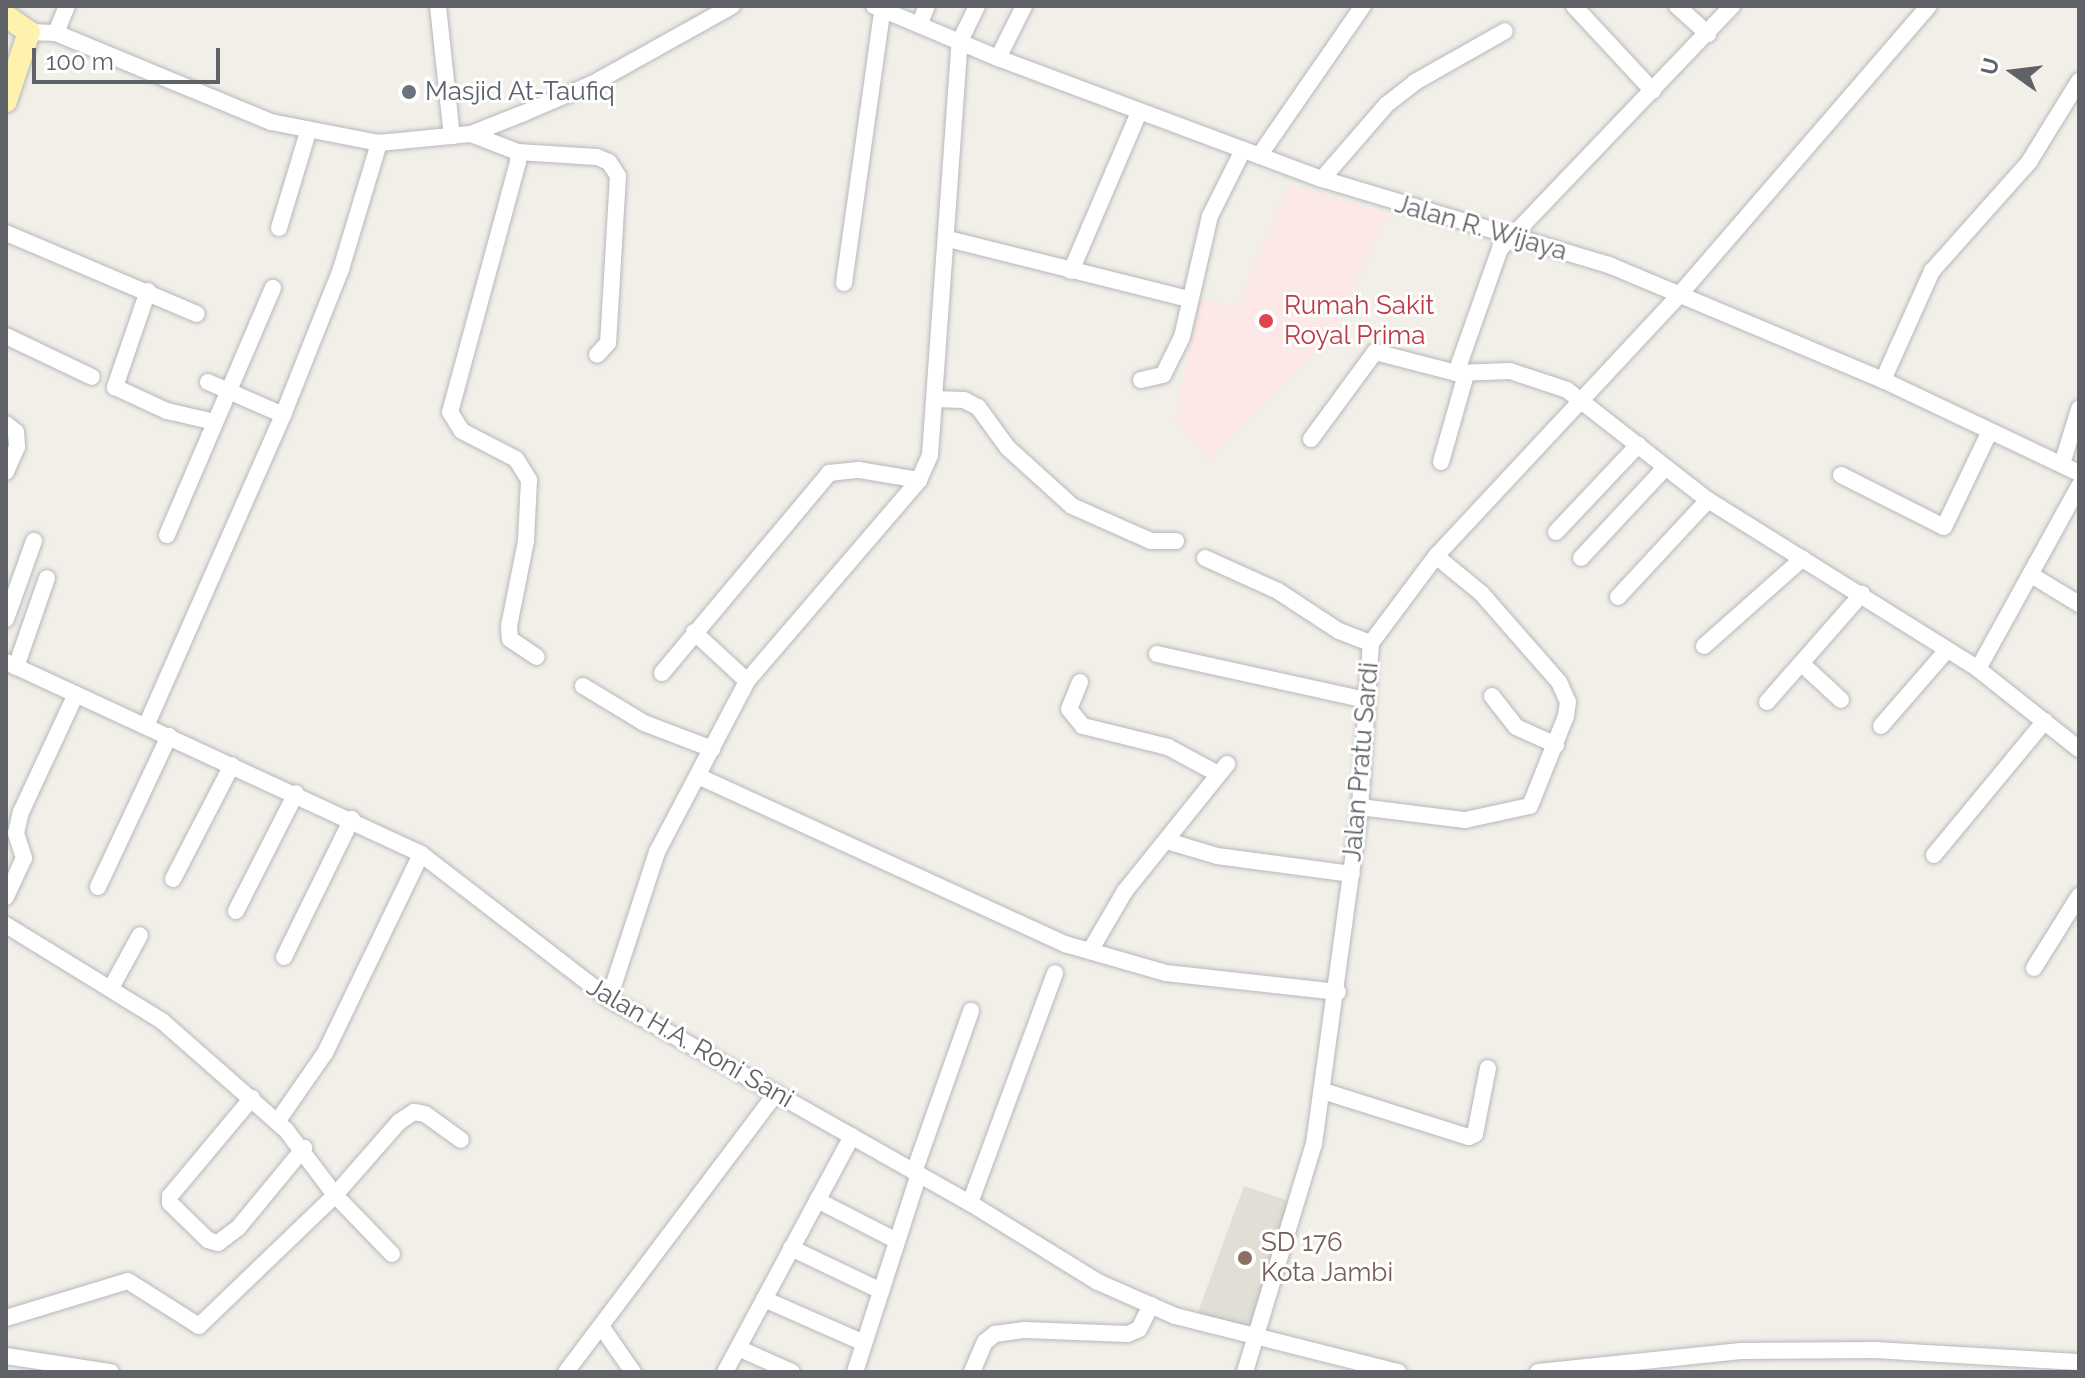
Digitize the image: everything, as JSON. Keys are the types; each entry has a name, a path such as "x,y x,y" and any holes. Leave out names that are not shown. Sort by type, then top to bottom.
{"main road":[{"path":"6,16 29,32 6,101"}],"street":[{"path":"56,33 67,6"},
{"path":"438,6 437,34 452,136"},
{"path":"920,23 927,6"},
{"path":"609,999 657,852 682,796 698,776 747,681 919,480 930,455 960,41 977,6"},
{"path":"998,58 1024,6"},
{"path":"1141,380 1163,375 1182,337 1210,216 1251,153 1363,6"},
{"path":"1574,6 1653,91"},
{"path":"1677,6 1708,34"},
{"path":"1441,462 1461,374 1500,249 1732,6"},
{"name":"Jalan Pratu Sardi","path":"1245,1372 1253,1337 1314,1144 1338,992 1360,807 1371,643 1436,556 1681,293 1929,6"},
{"path":"29,32 56,33 222,105 308,132 379,143 471,134 592,84 724,7"},
{"path":"844,283 880,7"},
{"name":"Jalan R. Wijaya","path":"880,7 998,58 1322,179 1609,265 1883,380 2079,473"},
{"path":"1322,179 1405,90 1505,31"},
{"path":"1883,380 1932,271 2029,162 2079,81"},
{"path":"1071,271 1139,112"},
{"path":"279,228 308,132"},
{"path":"471,134 518,152 597,157 609,162 618,176 608,343 597,355"},
{"path":"146,726 283,415 341,269 379,143"},
{"path":"518,152 450,412 462,431 516,459 529,480 526,541 509,626 510,639 537,657"},
{"path":"6,233 197,314"},
{"path":"948,239 1189,299"},
{"path":"167,535 273,288"},
{"path":"148,291 115,387 167,411 215,422"},
{"path":"6,336 92,377"},
{"path":"1311,439 1375,352 1461,374 1510,371 1581,398 1708,500 1978,669 2079,749"},
{"path":"208,382 227,394 283,415"},
{"path":"934,399 964,400 978,407 1008,448 1072,506 1121,531 1151,541 1176,541"},
{"path":"2062,464 2079,409"},
{"path":"6,424 16,432 17,447 6,472"},
{"path":"1841,475 1944,527 1990,431"},
{"path":"1556,532 1638,445"},
{"path":"1581,558 1665,468"},
{"path":"662,673 829,473 859,470 919,480"},
{"path":"1978,669 2033,576 2079,486"},
{"path":"1618,597 1708,500"},
{"path":"6,619 34,541"},
{"path":"1360,807 1465,820 1523,808 1538,794 1568,708 1559,682 1481,593 1436,556"},
{"path":"1205,558 1371,643"},
{"path":"1704,646 1803,558"},
{"path":"2033,576 2079,604"},
{"path":"11,664 47,578"},
{"path":"1767,702 1862,594"},
{"path":"694,632 747,681"},
{"path":"1881,726 1947,650"},
{"path":"1157,654 1366,700"},
{"name":"Jalan H.A. Roni Sani","path":"11,664 296,793 421,854 558,965 609,999 970,1203 1098,1282 1151,1305 1253,1337 1398,1372"},
{"path":"1802,664 1841,700"},
{"path":"1080,682 1069,709 1083,726 1168,747 1222,769 1125,891 1090,951"},
{"path":"583,686 644,723 712,749"},
{"path":"6,897 24,858 16,833 21,812 76,694"},
{"path":"1492,696 1516,727 1556,745"},
{"path":"1934,855 2045,721"},
{"path":"98,887 169,736"},
{"path":"173,879 232,765"},
{"path":"698,776 1090,951 1166,973 1338,992"},
{"path":"236,911 296,793"},
{"path":"284,957 352,819"},
{"path":"1167,841 1217,856 1352,874"},
{"path":"277,1122 325,1053 421,854"},
{"path":"2034,968 2079,896"},
{"path":"6,925 162,1021 252,1098 304,1148 335,1195 392,1254"},
{"path":"111,988 140,935"},
{"path":"970,1203 1055,973"},
{"path":"855,1372 916,1173 971,1011"},
{"path":"1323,1091 1469,1137 1475,1134 1488,1068"},
{"path":"566,1372 776,1093"},
{"path":"252,1098 170,1196 175,1208 208,1240 218,1243 238,1228 304,1148"},
{"path":"6,1318 128,1281 199,1326 335,1195 399,1122 414,1112 425,1114 461,1140"},
{"path":"725,1372 852,1136"},
{"path":"817,1200 897,1241"},
{"path":"791,1248 881,1291"},
{"path":"764,1299 864,1343"},
{"path":"972,1372 985,1342 995,1334 1025,1330 1128,1334 1139,1329 1151,1305"},
{"path":"601,1326 633,1372"},
{"path":"738,1348 792,1372"},
{"path":"1538,1372 1741,1351 1875,1350 2079,1362"},
{"path":"6,1356 111,1372"},
{"path":"30,1362 45,1372"}],"shaded area":[{"name":"Rumah Sakit Royal Prima","path":"1289,184 1388,213 1333,333 1211,460 1175,421 1198,297 1236,308"},
{"name":"SD 176 Kota Jambi","path":"1244,1186 1289,1201 1256,1319 1243,1329 1197,1315"}],"place":[{"name":"Masjid At-Taufiq","path":"409,92"},
{"name":"Rumah Sakit Royal Prima","path":"1266,321"},
{"name":"SD 176 Kota Jambi","path":"1245,1258"}]}
